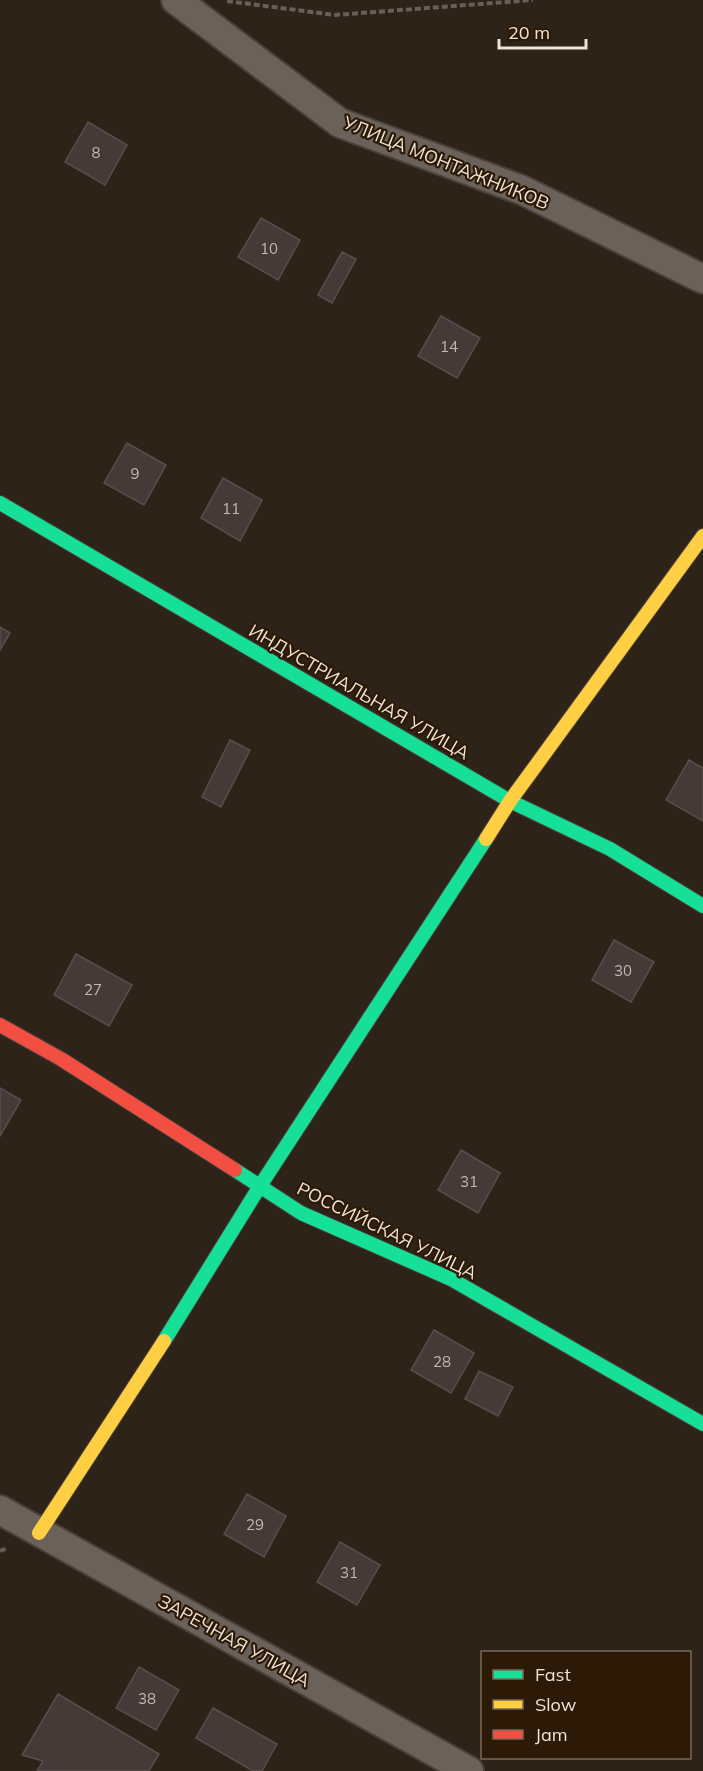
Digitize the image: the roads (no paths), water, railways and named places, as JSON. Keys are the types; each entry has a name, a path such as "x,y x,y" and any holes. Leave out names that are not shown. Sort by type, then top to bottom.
{"street":[{"name":"УЛИЦА МОНТАЖНИКОВ","path":"177,0 340,123 522,190 703,279"},
{"name":"ИНДУСТРИАЛЬНАЯ УЛИЦА","path":"0,502 510,801 610,849 703,906"},
{"path":"39,1533 189,1303 260,1186 510,801 703,536"},
{"name":"РОССИЙСКАЯ УЛИЦА","path":"0,1025 61,1059 301,1213 451,1280 703,1424"},
{"name":"ЗАРЕЧНАЯ УЛИЦА","path":"0,1510 469,1771"}]}
